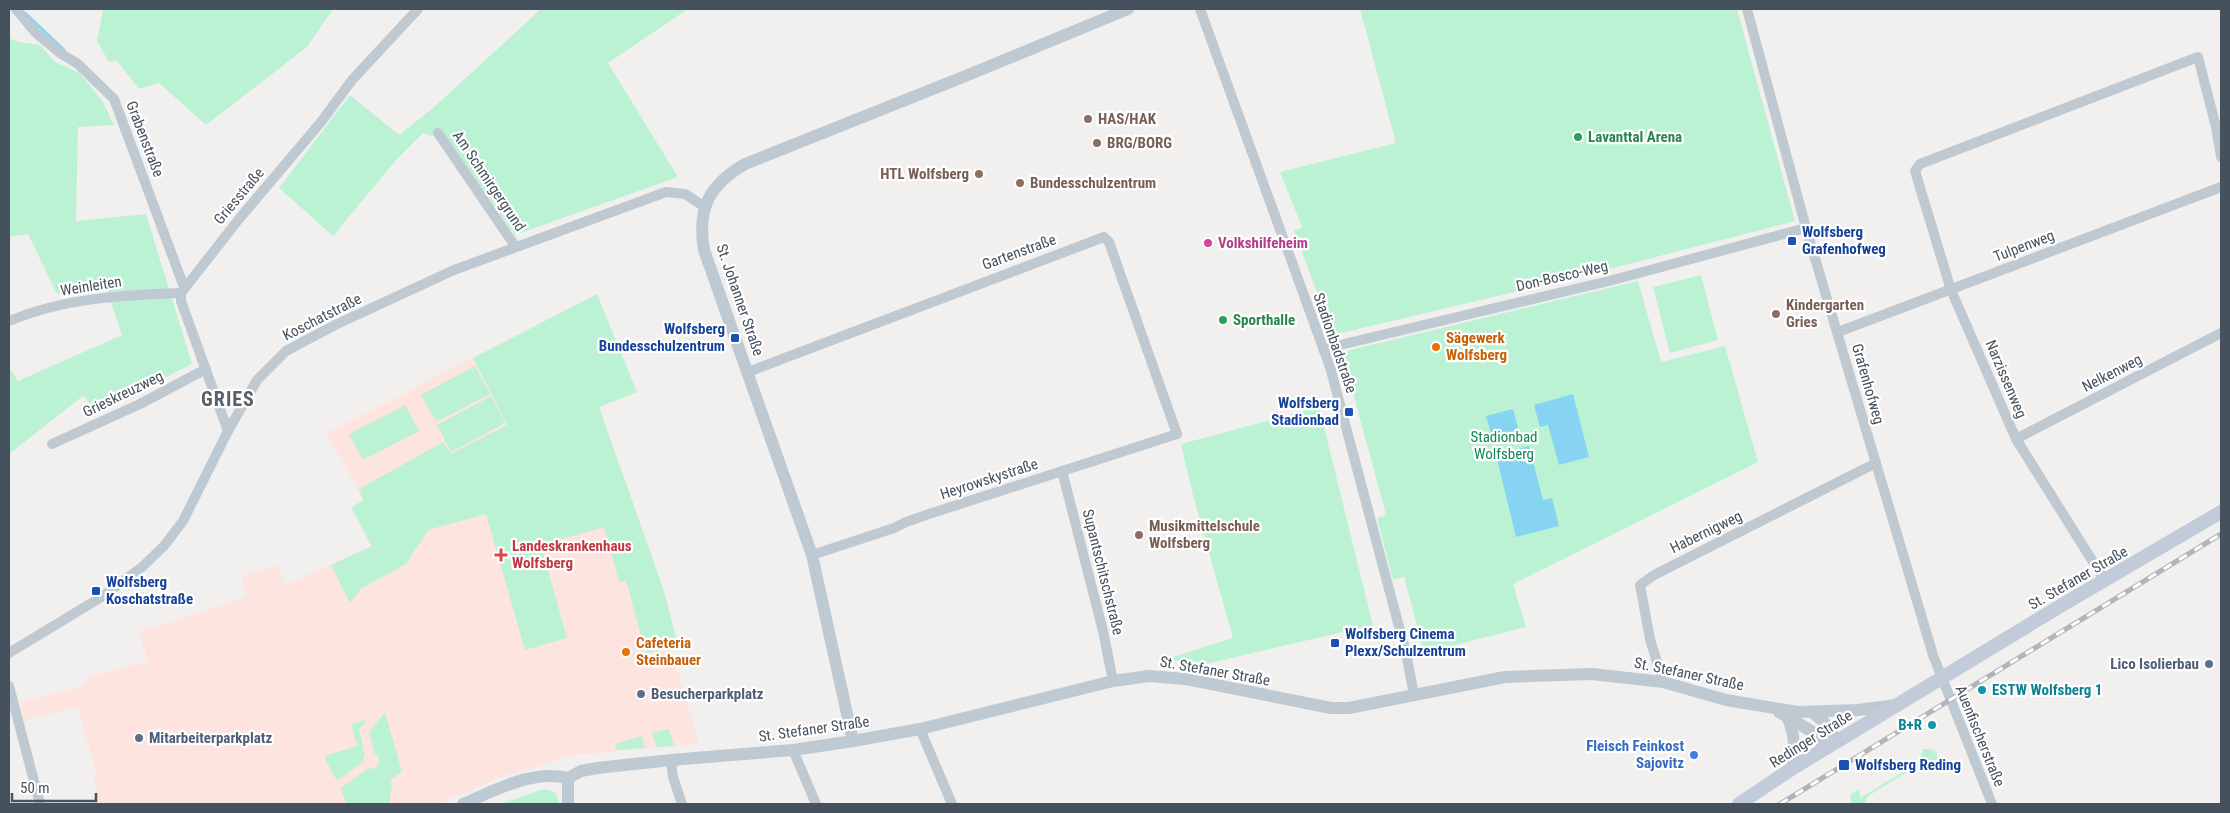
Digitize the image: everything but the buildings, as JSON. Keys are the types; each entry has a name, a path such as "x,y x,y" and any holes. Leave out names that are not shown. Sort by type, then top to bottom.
{"main road":[{"name":"St. Stefaner Straße","path":"1901,704 2062,605 2221,512"},
{"name":"Redinger Straße","path":"1739,804 1793,768 1901,704"}],"street":[{"name":"Grabenstraße","path":"16,9 36,33 60,53 78,64 114,99 182,290"},
{"name":"Griesstraße","path":"182,290 321,122 352,80 418,9"},
{"name":"St. Johanner Straße","path":"853,742 812,555 704,250 702,222 705,207 719,183 745,164 1128,9"},
{"name":"Stadionbadstraße","path":"1200,9 1330,367 1406,653 1414,695"},
{"name":"Grafenhofweg","path":"1746,9 1806,228 1942,680"},
{"name":"Narzissenweg","path":"2104,581 2016,439 1951,290 1915,172 1920,164 2198,57 2216,127 2221,157"},
{"name":"Am Schmirgergrund","path":"438,133 515,246"},
{"name":"Tulpenweg","path":"1838,332 2221,187"},
{"name":"Koschatstraße","path":"9,653 103,596 142,567 164,546 182,521 228,431 257,380 286,351 335,325 454,270 666,192 685,194 705,207"},
{"name":"Don-Bosco-Weg","path":"1323,349 1613,280 1806,228"},
{"name":"Gartenstraße","path":"748,372 1104,237 1109,242 1177,434"},
{"name":"Weinleiten","path":"9,320 83,300 182,290"},
{"path":"182,290 181,302 228,431"},
{"name":"Nelkenweg","path":"2016,439 2221,333"},
{"name":"Grieskreuzweg","path":"52,444 140,404 206,369"},
{"name":"Heyrowskystraße","path":"812,555 894,528 922,516 1177,434"},
{"name":"Habernigweg","path":"1663,682 1650,638 1640,585 1672,566 1876,463"},
{"name":"Supantschitschstraße","path":"1062,471 1103,631 1113,681"},
{"name":"St. Stefaner Straße","path":"568,778 581,771 671,760 793,750 853,742 920,729 1113,681 1149,676 1169,676 1331,708 1350,708 1505,677 1592,674 1663,682 1726,700 1798,712 1858,710 1901,704"},
{"name":"Auenfischerstraße","path":"1942,680 1992,804"},
{"path":"9,686 40,804"},
{"name":"St. Stefaner Straße","path":"1770,707 1832,744"},
{"path":"1812,712 1823,721 1832,744"},
{"path":"1787,716 1793,728 1793,768"},
{"path":"920,729 952,804"},
{"path":"793,750 816,804"},
{"path":"671,760 682,804"},
{"path":"463,804 531,778 555,774 568,778 568,804"}],"shaded area":[{"name":"Landeskrankenhaus Wolfsberg","path":"597,294 637,392 599,407 663,588 678,645 671,647 699,744 574,755 498,778 439,804 98,804 94,778 97,777 78,707 24,721 19,702 87,685 86,677 148,661 139,632 246,597 241,576 278,565 285,585 371,546 351,507 363,500 327,433"}],"green space":[{"path":"103,9 333,9 307,47 206,125 159,83 139,89 117,61 109,62 97,41"},
{"path":"541,9 688,9 608,63 678,177 515,235 441,130 432,136 423,133 397,159 333,236 279,188 350,95 399,135 433,108"},
{"name":"Lavanttal Arena","path":"1360,9 1737,9 1795,221 1586,275 1333,335 1294,231 1302,227 1280,172 1396,143"},
{"path":"9,38 18,42 40,45 55,62 80,73 103,102 114,125 78,127 76,221 146,214 192,364 97,412 83,396 9,454 9,367 18,381 122,335 106,288 57,294 28,234 9,237"},
{"path":"1701,275 1718,340 1670,353 1653,287"},
{"name":"Stadionbad Wolfsberg","path":"1638,281 1661,362 1725,346 1758,462 1513,584 1526,627 1424,653 1404,577 1393,580 1377,518 1386,515 1342,352"},
{"path":"597,294 637,392 599,407 663,588 678,645 646,654 626,580 619,582 604,527 541,545 567,638 525,650 486,514 428,530 406,564 362,588 350,603 331,565 372,546 351,507 363,501 359,489 443,442 451,454 507,425 473,358"},
{"path":"475,366 490,394 436,422 421,395"},
{"path":"491,396 505,423 451,452 437,425"},
{"path":"405,405 419,431 363,460 349,434"},
{"path":"1319,407 1373,625 1206,664 1166,659 1233,638 1192,492 1181,444"},
{"path":"385,712 402,772 390,780 392,786 389,803 346,804 341,788 367,769 375,768 379,763 378,756 374,753 369,732"},
{"path":"367,720 359,729 365,755 363,757 364,761 337,781 325,759 327,755 357,746 351,724"},
{"path":"669,729 674,746 656,747 652,733"},
{"path":"642,736 645,748 616,750 615,744"},
{"path":"1923,749 1931,749 1937,753 1937,761 1933,766 1927,768 1927,760 1868,796 1865,804 1852,804 1850,797 1852,793 1859,789 1860,798 1919,762"},
{"path":"544,789 555,792 560,804 504,803"}],"water":[{"path":"1573,394 1589,457 1559,465 1548,425 1540,427 1534,405"},
{"path":"1513,409 1519,432 1493,440 1486,416"},
{"path":"1529,446 1543,500 1552,498 1559,526 1516,537 1496,455"}],"waterway":[{"path":"25,13 64,50"}],"railway":[{"path":"1780,804 2221,534"}],"place":[{"name":"HAS/HAK","path":"1088,119"},
{"name":"Lavanttal Arena","path":"1578,137"},
{"name":"BRG/BORG","path":"1097,143"},
{"name":"HTL Wolfsberg","path":"979,174"},
{"name":"Bundesschulzentrum","path":"1020,183"},
{"name":"Wolfsberg Grafenhofweg","path":"1792,241"},
{"name":"Volkshilfeheim","path":"1208,243"},
{"name":"Kindergarten Gries","path":"1776,314"},
{"name":"Sporthalle","path":"1223,320"},
{"name":"Wolfsberg Bundesschulzentrum","path":"735,338"},
{"name":"Sägewerk Wolfsberg","path":"1436,347"},
{"name":"Wolfsberg Stadionbad","path":"1349,412"},
{"name":"Musikmittelschule Wolfsberg","path":"1139,535"},
{"name":"Landeskrankenhaus Wolfsberg","path":"501,555"},
{"name":"Wolfsberg Koschatstraße","path":"96,591"},
{"name":"Wolfsberg Cinema Plexx/Schulzentrum","path":"1335,643"},
{"name":"Cafeteria Steinbauer","path":"626,652"},
{"name":"Lico Isolierbau","path":"2209,664"},
{"name":"ESTW Wolfsberg 1","path":"1982,690"},
{"name":"Besucherparkplatz","path":"641,694"},
{"name":"B+R","path":"1932,725"},
{"name":"Mitarbeiterparkplatz","path":"139,738"},
{"name":"Fleisch Feinkost Sajovitz","path":"1694,755"},
{"name":"Wolfsberg Reding","path":"1844,765"}],"district":[{"name":"GRIES","path":"228,399"}]}
